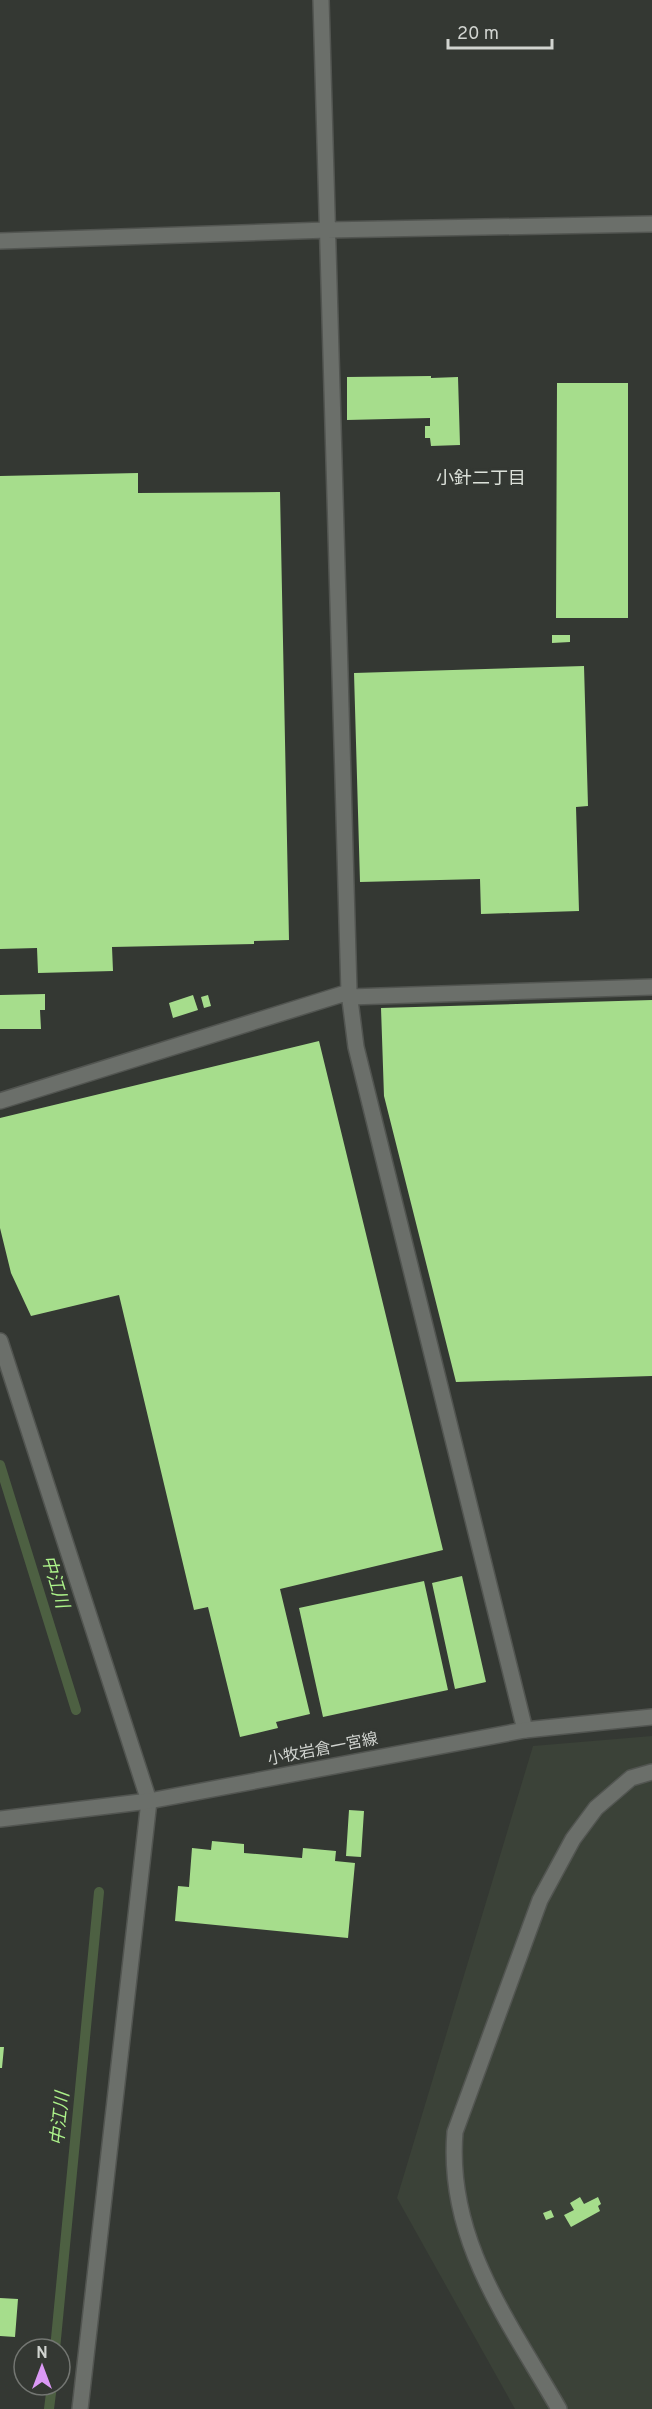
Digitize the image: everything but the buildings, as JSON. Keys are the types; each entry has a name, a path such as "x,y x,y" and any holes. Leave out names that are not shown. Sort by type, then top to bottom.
{"street":[{"path":"321,0 350,995 356,1047 525,1730"},
{"path":"0,241 327,230 652,224"},
{"path":"0,1101 350,995 652,987"},
{"path":"0,1341 149,1801 80,2409"},
{"name":"小牧岩倉一宮線","path":"0,1819 149,1801 525,1730 652,1717"},
{"path":"559,2409 479,2270 458,2207 453,2165 455,2132 540,1900 573,1839 596,1808 631,1778 652,1772"}],"shaded area":[{"path":"652,1736 652,2409 515,2409 397,2198 533,1746"}],"waterway":[{"name":"中江川","path":"0,1465 76,1710"},
{"name":"中江川","path":"56,2337 99,1892"},
{"name":"中江川","path":"49,2409 50,2397"}],"district":[{"name":"小針二丁目","path":"481,479"}]}
